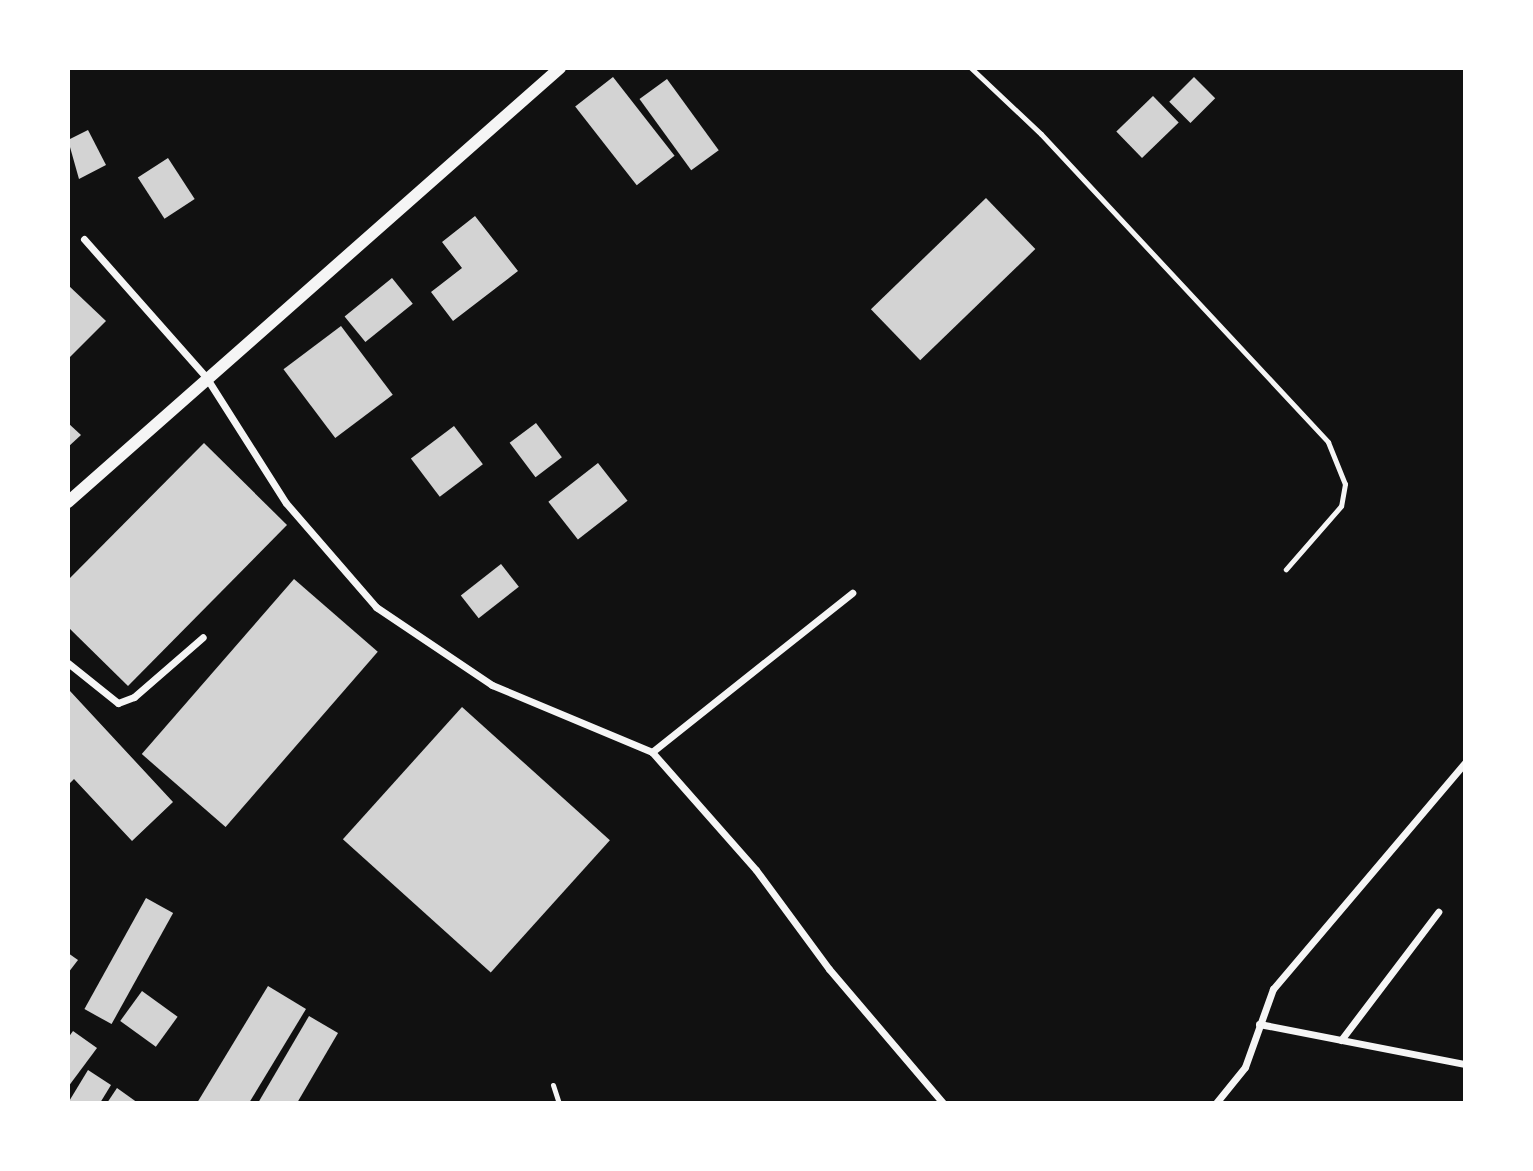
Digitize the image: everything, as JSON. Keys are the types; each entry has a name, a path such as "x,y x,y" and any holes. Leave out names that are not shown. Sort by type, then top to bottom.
{"street":[{"path":"68,502 180,400 560,68"},
{"path":"84,239 203,380 286,503 376,607 492,685 652,751 757,870 829,969 943,1103"},
{"path":"652,751 852,593"},
{"path":"68,663 118,703 134,697 203,636"},
{"path":"1216,1103 1245,1067 1273,989 1343,899 1465,763"},
{"path":"1341,1040 1438,912"},
{"path":"1259,1024 1465,1065"}],"lane":[{"path":"971,68 1041,134 1328,442 1345,484 1341,506 1286,569"},
{"path":"553,1085 559,1103"}],"building":[{"path":"613,77 675,156 637,185 575,107"},
{"path":"1194,77 1215,98 1190,123 1169,102"},
{"path":"667,79 719,150 691,170 639,99"},
{"path":"1153,96 1179,123 1142,158 1116,131"},
{"path":"88,130 106,165 79,179 68,140"},
{"path":"168,158 195,199 164,219 138,178"},
{"path":"986,198 1035,249 920,360 871,309"},
{"path":"475,216 518,271 453,321 431,292 462,268 442,242"},
{"path":"392,278 413,304 365,342 345,316"},
{"path":"68,285 106,321 68,359"},
{"path":"341,326 393,395 335,438 283,369"},
{"path":"68,423 81,435 68,447"},
{"path":"536,423 562,457 536,477 510,443"},
{"path":"454,426 483,464 440,497 411,458"},
{"path":"204,443 287,525 128,686 68,627 68,580"},
{"path":"598,463 628,501 578,540 548,502"},
{"path":"501,564 519,587 479,618 461,595"},
{"path":"294,579 378,652 226,827 142,754"},
{"path":"70,691 173,802 132,841 74,779 68,785"},
{"path":"462,707 610,840 491,972 343,839"},
{"path":"146,898 173,913 112,1024 84,1009"},
{"path":"68,953 78,960 68,973"},
{"path":"268,986 306,1009 249,1103 197,1103"},
{"path":"142,991 178,1017 156,1047 120,1021"},
{"path":"309,1016 338,1033 297,1103 258,1103"},
{"path":"73,1031 97,1048 68,1087 68,1038"},
{"path":"88,1070 111,1085 100,1103 68,1103"},
{"path":"117,1088 138,1103 107,1103"}]}
